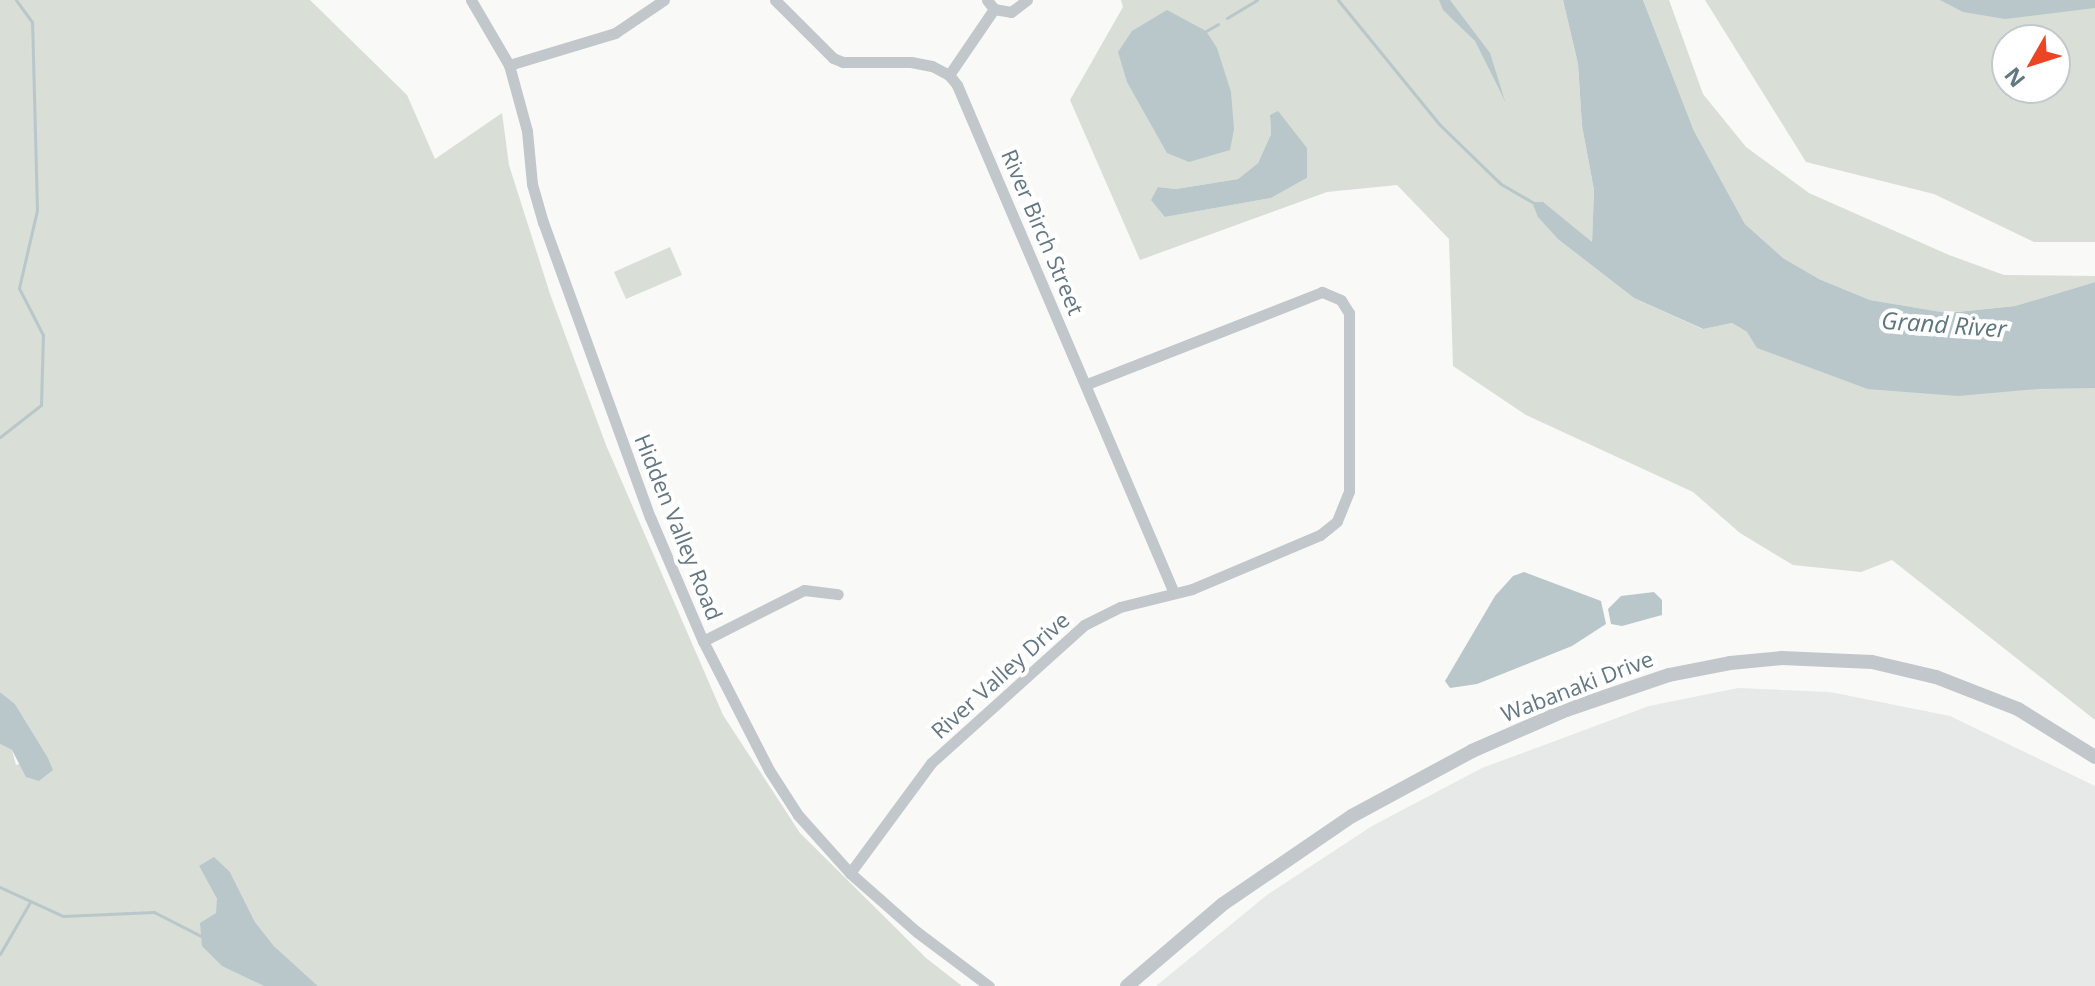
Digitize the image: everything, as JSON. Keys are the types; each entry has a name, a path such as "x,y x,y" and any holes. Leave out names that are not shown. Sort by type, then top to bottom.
{"street":[{"name":"Hidden Valley Road","path":"471,0 509,65 527,131 532,184 543,222 650,517 703,641 776,781 798,815 850,873 917,932 989,986"},
{"path":"509,65 615,33 664,0"},
{"path":"775,0 833,58 843,62 911,62 932,66 949,75 991,4 1011,12 1027,0"},
{"name":"River Birch Street","path":"949,75 962,94 1174,593"},
{"name":"River Valley Drive","path":"850,873 931,763 1084,625 1120,607 1192,589 1320,535 1337,521 1349,491 1349,313 1341,300 1322,292 1087,384"},
{"path":"703,641 804,590 838,594"},
{"name":"Wabanaki Drive","path":"1127,986 1223,904 1352,816 1472,751 1566,710 1669,675 1730,663 1782,658 1872,662 1936,677 2018,709 2095,757"}],"shaded area":[{"path":"0,0 310,0 407,95 435,159 502,113 509,165 550,294 606,445 723,715 800,833 926,958 962,986 318,986 274,946 255,922 230,872 199,866 217,899 217,913 252,980 264,986 0,986 0,744 12,750 16,765 47,756 15,704 0,692"},
{"path":"1121,0 1563,0 1578,64 1582,126 1594,190 1592,243 1543,203 1559,240 1634,298 1702,329 1732,323 1747,332 1758,348 1867,389 2095,388 2095,720 1892,560 1861,572 1793,565 1740,533 1693,492 1526,415 1453,366 1449,239 1397,185 1327,192 1140,260 1070,100 1123,7","holes":["1270,116 1307,178 1271,198 1165,217 1158,187 1176,189 1238,179 1258,163 1271,134"]},
{"path":"1643,0 1669,0 1703,94 1746,147 1809,193 1949,255 2004,275 2095,276 2095,282 2015,306 1946,313 1870,300 1819,279 1783,258 1745,224 1694,131"},
{"path":"1705,0 2095,0 2095,242 2034,242 1934,194 1806,162"},
{"path":"670,247 682,275 626,299 614,272"},
{"path":"1738,688 1830,692 1950,716 2095,786 2095,986 1156,986 1267,895 1372,826 1482,768 1649,706"}],"water":[{"path":"1439,0 1450,0 1490,53 1505,101 1475,41 1443,10"},
{"name":"Grand River","path":"1563,0 1643,0 1694,131 1745,224 1783,258 1819,279 1870,300 1947,313 2015,306 2095,282 2095,388 1958,396 1867,389 1757,348 1747,332 1732,323 1703,329 1634,298 1559,240 1538,217 1532,202 1543,202 1592,242 1594,190 1582,126 1578,64"},
{"path":"1940,0 2095,0 2095,8 2005,19 1963,12"},
{"path":"1167,10 1206,31 1217,48 1231,92 1234,129 1230,150 1189,162 1167,153 1127,82 1118,52 1132,31"},
{"path":"1278,111 1307,148 1307,178 1271,198 1165,217 1151,200 1158,187 1176,189 1238,179 1258,163 1271,134 1270,115"},
{"path":"1524,572 1601,601 1606,624 1572,646 1477,684 1450,688 1445,681 1495,596 1513,576"},
{"path":"1654,592 1662,600 1662,615 1622,626 1611,624 1608,609 1621,596"},
{"path":"0,692 15,704 47,756 53,770 39,781 26,777 12,750 0,744"},
{"path":"214,857 230,872 255,922 274,946 318,986 264,986 222,966 202,946 200,923 216,913 217,899 199,866"}],"waterway":[{"path":"0,437 41,405 43,335 19,288 37,210 32,22 16,0"},
{"path":"1227,18 1257,0"},
{"path":"1338,0 1439,124 1501,184 1532,202"},
{"path":"1206,31 1218,24"},
{"path":"0,887 63,916 154,912 201,936"},
{"path":"0,954 30,902"}]}
